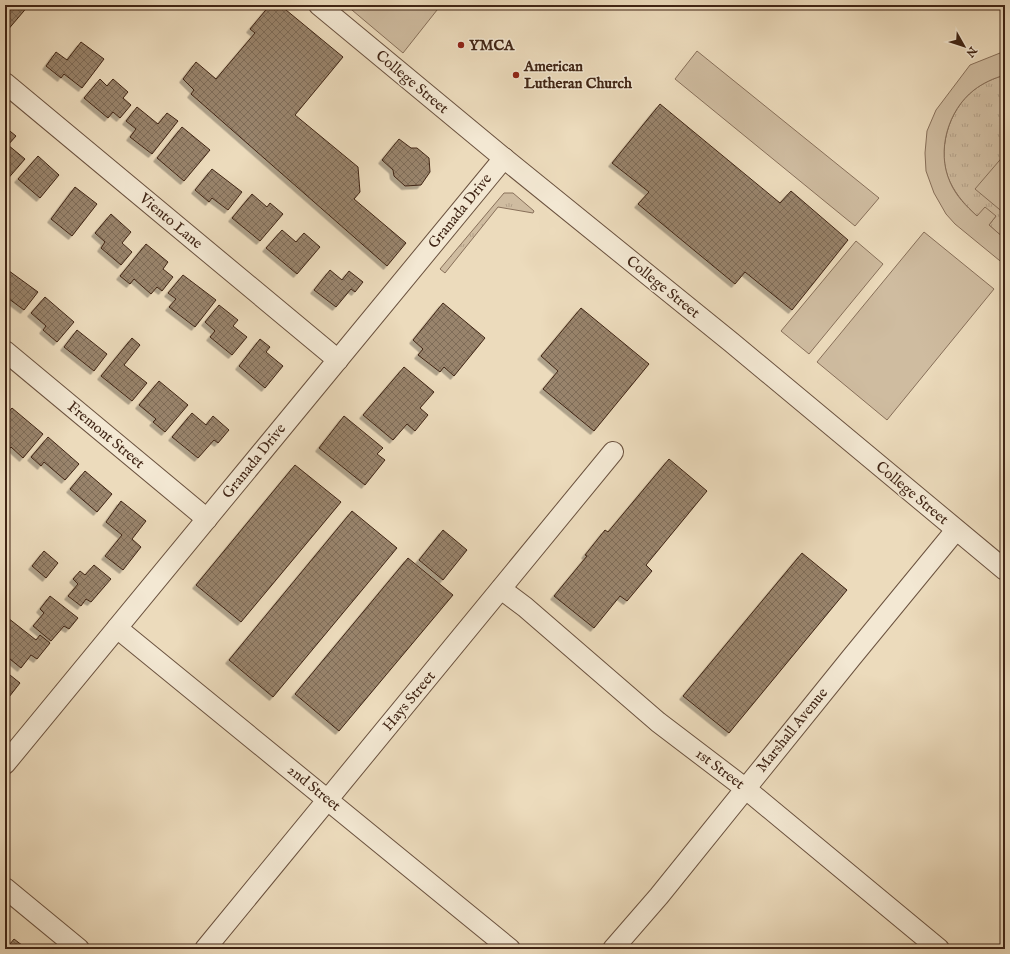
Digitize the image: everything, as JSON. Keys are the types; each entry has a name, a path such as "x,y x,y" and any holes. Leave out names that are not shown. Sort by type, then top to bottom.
{"street":[{"name":"College Street","path":"319,5 504,158 731,342 1005,570"},
{"name":"Viento Lane","path":"5,83 338,360"},
{"name":"Granada Drive","path":"5,764 504,158"},
{"name":"Fremont Street","path":"5,351 207,519"},
{"name":"Hays Street","path":"205,949 613,452"},
{"name":"Marshall Avenue","path":"612,949 659,896 956,530"},
{"name":"1st Street","path":"501,589 525,607 658,722 746,789 939,949"},
{"name":"2nd Street","path":"117,628 510,949"},
{"path":"5,888 80,949"}],"green space":[{"path":"346,5 441,5 403,53"},
{"path":"697,51 879,198 855,226 675,79"},
{"path":"1005,51 1005,75 977,87 957,108 947,132 944,157 950,182 955,192 969,208 977,216 985,207 996,216 989,225 1005,239 1005,265 955,224 946,214 934,193 926,171 925,153 927,131 936,110 970,65"},
{"path":"1005,75 1005,239 989,225 996,216 977,216 965,205 950,182 944,158 947,132 951,120 965,98 977,87"},
{"path":"1005,154 1005,214 975,189"},
{"path":"504,193 513,193 534,211 533,213 498,207 445,273 440,269"},
{"path":"924,232 994,289 887,420 817,362"},
{"path":"856,241 883,264 809,354 781,331"}],"building":[{"path":"5,5 29,5 6,32 5,31"},
{"path":"270,5 280,5 343,57 295,115 358,167 360,192 354,199 406,243 387,266 191,94 194,90 183,79 196,62 216,79 255,33 250,29"},
{"path":"81,42 104,59 82,88 64,74 61,78 46,66 56,52 67,60"},
{"path":"100,79 107,86 113,79 128,92 123,98 131,105 120,118 113,112 108,118 84,98"},
{"path":"660,104 780,203 791,191 848,240 792,310 745,272 735,284 638,204 649,192 612,163"},
{"path":"137,107 158,124 167,113 178,121 152,154 130,137 136,129 126,121"},
{"path":"5,127 16,136 8,145 25,159 5,182"},
{"path":"182,127 210,150 184,181 157,158"},
{"path":"399,139 411,148 417,148 429,158 430,172 421,185 405,186 394,176 393,170 382,160"},
{"path":"38,156 59,175 40,198 18,179"},
{"path":"212,169 242,192 228,210 212,198 209,202 195,190"},
{"path":"75,187 97,204 72,236 51,219"},
{"path":"252,194 267,207 270,203 283,214 260,241 232,218"},
{"path":"111,214 131,232 122,243 132,252 121,265 101,248 105,242 95,233"},
{"path":"282,230 296,242 304,233 320,247 297,274 266,248"},
{"path":"146,244 168,262 163,269 173,277 162,291 157,287 151,294 134,279 130,284 120,276"},
{"path":"5,268 38,292 24,310 5,296"},
{"path":"330,270 342,280 349,271 363,282 355,292 351,289 336,307 314,290"},
{"path":"183,275 216,300 195,327 169,307 176,299 168,293"},
{"path":"45,297 74,322 57,342 43,330 46,326 31,313"},
{"path":"443,303 485,338 454,376 444,367 440,372 418,355 423,349 413,340"},
{"path":"219,305 238,320 233,326 247,337 232,355 210,337 215,331 205,322"},
{"path":"581,308 649,364 594,431 543,389 558,371 541,356"},
{"path":"77,330 107,354 94,371 64,347"},
{"path":"132,338 140,345 124,365 147,383 132,401 101,376"},
{"path":"260,339 270,347 266,352 283,366 265,388 239,366"},
{"path":"404,367 434,392 420,408 428,415 415,431 407,424 393,440 363,415"},
{"path":"159,381 188,405 165,432 153,422 156,419 139,405"},
{"path":"12,408 43,434 23,458 11,447 5,454 5,434 10,429 5,425 5,416"},
{"path":"192,413 206,425 213,416 229,430 218,443 214,440 198,458 172,437"},
{"path":"344,416 383,448 377,454 385,460 365,485 319,448"},
{"path":"48,437 79,464 65,480 44,462 41,466 31,457"},
{"path":"669,459 707,491 646,565 652,571 627,601 620,596 594,628 554,596 587,556 585,555 605,530 608,532"},
{"path":"295,465 341,502 241,622 196,585"},
{"path":"85,471 112,494 97,512 70,489"},
{"path":"121,501 146,521 132,539 141,547 123,570 105,556 122,535 106,522"},
{"path":"352,511 397,548 273,697 229,660"},
{"path":"443,530 467,550 443,580 419,560"},
{"path":"44,551 58,563 46,578 32,566"},
{"path":"802,553 847,590 729,733 683,696"},
{"path":"408,558 453,595 339,731 295,694"},
{"path":"94,565 111,579 91,602 86,599 81,606 68,596 78,584 73,579 80,571 85,575"},
{"path":"50,596 78,618 69,629 64,626 51,641 33,626 44,613 40,609"},
{"path":"8,618 36,640 40,635 50,643 37,659 31,655 21,668 5,655 5,622"},
{"path":"5,671 20,683 9,697 5,694"},
{"path":"14,939 27,949 6,949"}],"place":[{"name":"YMCA","path":"461,45"},
{"name":"American Lutheran Church","path":"516,75"}]}
